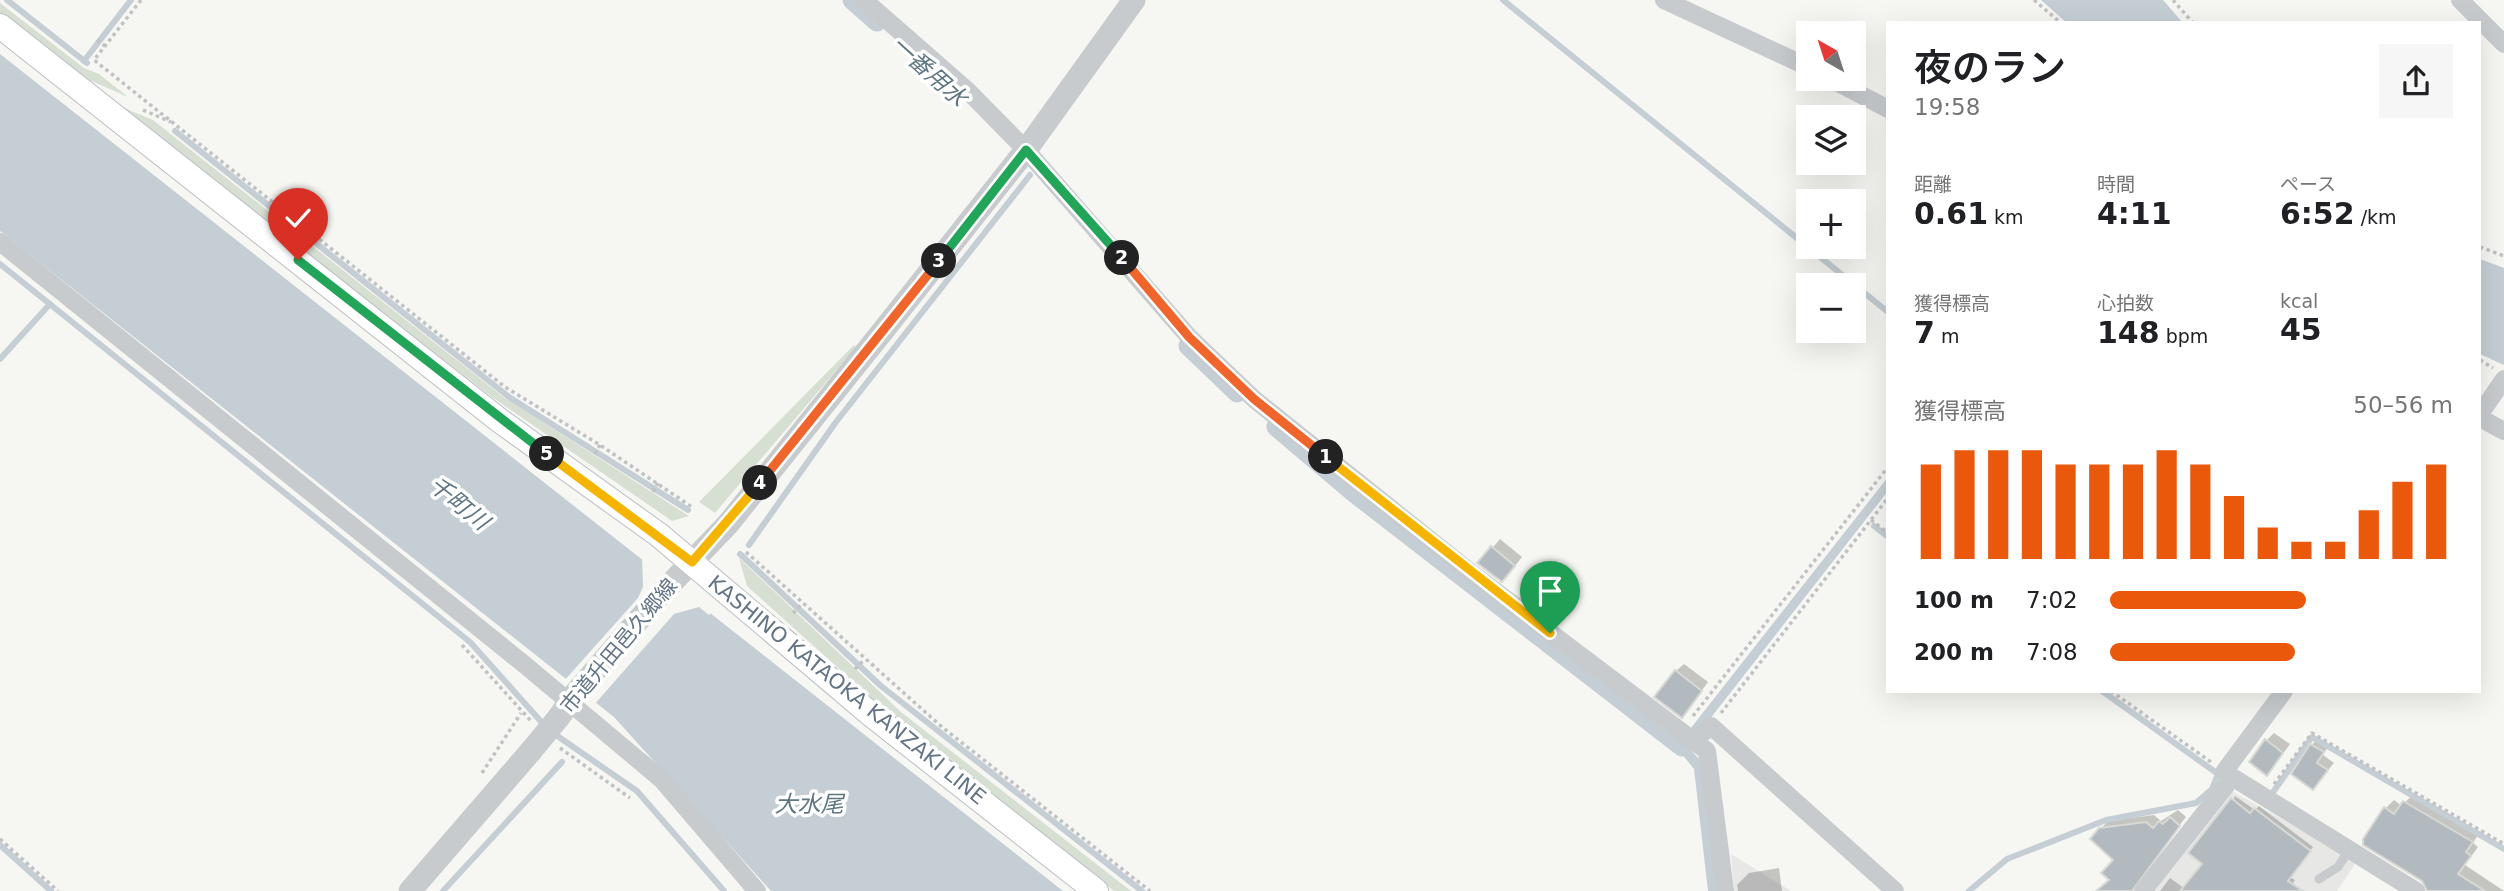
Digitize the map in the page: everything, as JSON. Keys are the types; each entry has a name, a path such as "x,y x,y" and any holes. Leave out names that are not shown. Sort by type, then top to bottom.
{"main road":[{"name":"KASHINO KATAOKA KANZAKI LINE","path":"0,26 499,420 684,570 1096,891"}],"street":[{"path":"864,0 968,91 1026,150 1189,337 1254,399 1474,575 1707,751 1725,891"},
{"name":"市道升田邑久郷線","path":"410,891 684,570 728,524 1026,150 1134,0"},
{"path":"1664,0 1796,61"},
{"path":"2460,0 2504,44"},
{"path":"1855,91 1886,107"},
{"path":"0,242 525,664 568,706 661,779 757,891"},
{"path":"2481,414 2504,379"},
{"path":"2481,417 2504,431"},
{"path":"2143,891 2228,775 2283,693"},
{"path":"1690,737 1711,726 1895,891"},
{"path":"2228,775 2416,891"}],"lane":[{"path":"2319,879 2338,867 2349,850"}],"path":[{"path":"141,0 101,43 94,60 503,390 655,488 692,507"},
{"path":"2034,0 2059,21"},
{"path":"2173,0 2191,21"},
{"path":"2481,247 2504,256"},
{"path":"344,271 349,264"},
{"path":"1695,713 1886,470"},
{"path":"1711,726 1886,501"},
{"path":"1871,520 1886,531"},
{"path":"746,552 863,661 942,729 1150,891"},
{"path":"794,612 801,605"},
{"path":"855,669 863,661"},
{"path":"2114,693 2228,775"},
{"path":"937,736 942,729"},
{"path":"2264,797 2312,733 2504,844"},
{"path":"0,839 58,891"},
{"path":"1083,851 1088,844"}],"shaded area":[{"path":"0,3 84,68 99,74 128,97 73,73 0,16"},
{"path":"105,100 153,120 502,396 689,516 672,521 492,397"},
{"path":"854,345 856,347 715,513 699,502"},
{"path":"739,558 901,712 1131,891 1114,891 896,720 747,586"},
{"path":"2230,790 2357,861 2337,891 2155,891"},
{"path":"1731,854 1791,891 1734,891"}],"water":[{"path":"2041,0 2163,0 2181,21 2065,21"},
{"name":"大水尾","path":"0,54 1063,891 771,891 614,717 0,231"},
{"path":"2481,259 2504,268 2504,365 2481,354"},
{"path":"1886,480 1886,494 1688,747 1703,763 1718,891 1708,891 1694,769 1676,747"}],"pier":[{"path":"642,557 712,612 709,615 699,607 674,614 593,706 563,682 638,598 643,587"}],"building":[{"path":"1491,546 1515,566 1502,582 1477,563"},
{"path":"1675,670 1702,691 1682,718 1654,697"},
{"path":"2265,739 2283,753 2267,776 2249,762"},
{"path":"2310,744 2324,752 2317,763 2328,770 2313,790 2291,774"},
{"path":"2231,798 2250,813 2254,808 2311,851 2288,881 2303,891 2180,891 2202,864 2188,853"},
{"path":"2403,801 2473,842 2466,852 2471,856 2458,874 2485,891 2427,891 2422,881 2363,845 2363,839 2384,807 2394,814"},
{"path":"2170,817 2180,826 2132,891 2096,891 2109,880 2101,873 2113,860 2090,839 2099,828 2146,822 2153,828 2159,821 2163,824"}],"waterway":[{"path":"7,0 87,63"},
{"path":"84,61 131,0"},
{"name":"一番用水","path":"852,0 877,22"},
{"path":"1503,0 1886,310"},
{"path":"175,131 509,397 688,510"},
{"path":"749,545 836,422 1030,175"},
{"path":"0,264 470,642 545,726"},
{"path":"0,359 50,304"},
{"name":"一番用水","path":"1188,346 1237,393"},
{"name":"一番用水","path":"1276,427 1354,493 1682,747"},
{"path":"1874,526 1886,535"},
{"path":"740,554 881,686 1142,891"},
{"path":"1969,891 2007,859 2106,820 2196,803 2212,789 2218,774 2105,693"},
{"path":"553,733 637,791 724,891"},
{"path":"2269,794 2271,795 2312,737 2504,849"},
{"path":"443,891 562,762"},
{"path":"0,845 51,891"}],"route":[{"path":"298,260 499,420 659,535 692,562 728,524 1026,150 1189,337 1254,399 1550,633"}],"water label":[{"name":"千町川","path":"459,503"}]}
